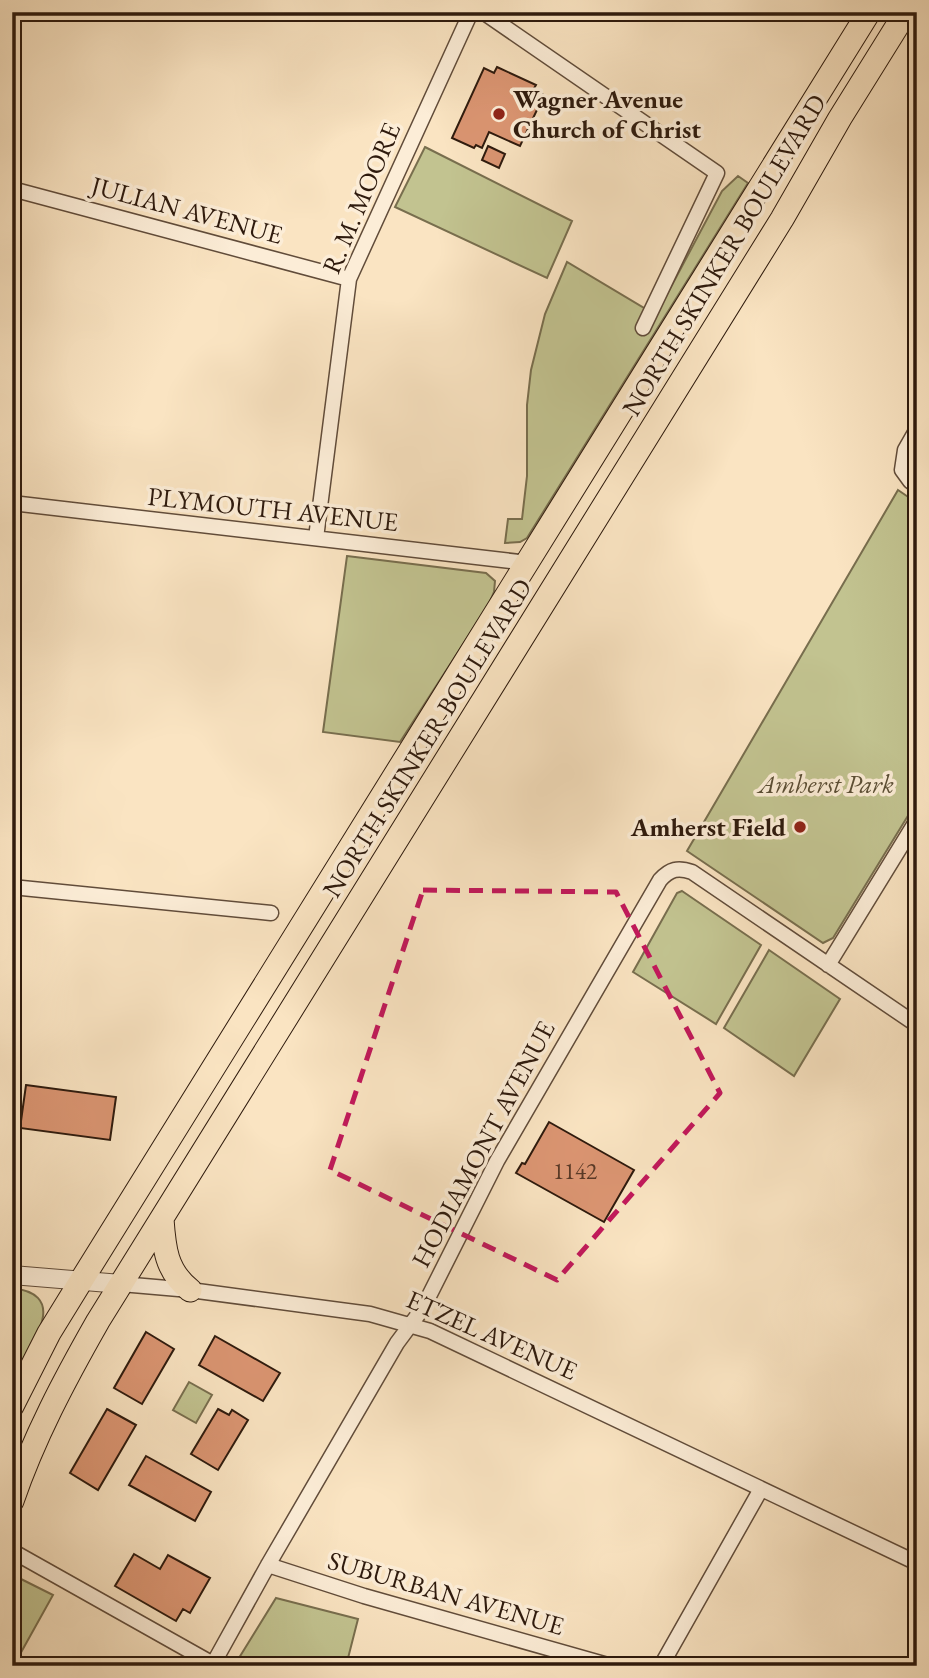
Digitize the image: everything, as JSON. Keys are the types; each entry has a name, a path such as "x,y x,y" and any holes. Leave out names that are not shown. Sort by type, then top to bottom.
{"main road":[{"name":"NORTH SKINKER BOULEVARD","path":"12,1406 81,1281 869,12"},
{"name":"NORTH SKINKER BOULEVARD","path":"12,1501 50,1410 121,1284 782,219 906,12"},
{"path":"890,38 917,17"},
{"path":"162,1219 169,1265 181,1283 190,1290"}],"street":[{"name":"R. M. MOORE","path":"316,538 349,279 471,12"},
{"path":"483,12 717,173 643,328"},
{"name":"JULIAN AVENUE","path":"12,189 349,279"},
{"path":"917,429 905,450 902,470 917,486"},
{"name":"PLYMOUTH AVENUE","path":"12,503 528,563"},
{"path":"917,820 828,965 917,1025"},
{"name":"HODIAMONT AVENUE","path":"213,1665 268,1564 397,1343 427,1300 497,1161 660,880 675,869 692,873 828,965"},
{"path":"12,887 271,913"},
{"name":"ETZEL AVENUE","path":"12,1275 190,1290 370,1314 411,1324 452,1340 917,1563"},
{"path":"661,1666 761,1489"},
{"path":"12,1551 213,1665"},
{"name":"SUBURBAN AVENUE","path":"268,1564 364,1596 611,1666"}],"highlighted area":[{"path":"423,890 616,892 720,1093 557,1280 330,1170"}],"green space":[{"path":"425,147 572,221 547,278 395,207"},
{"path":"738,176 748,183 527,538 520,542 505,543 508,519 522,519 527,476 527,405 531,370 545,314 567,262 656,315 722,191"},
{"name":"Amherst Park","path":"898,490 917,503 917,801 833,938 823,943 687,851"},
{"path":"347,556 486,573 495,581 489,604 400,742 323,732"},
{"path":"682,891 761,945 716,1024 633,972 677,893"},
{"path":"769,950 840,999 794,1076 724,1028"},
{"path":"12,1288 30,1293 40,1301 43,1311 36,1338 12,1378"},
{"path":"189,1382 212,1395 196,1423 173,1410"},
{"path":"17,1577 53,1595 14,1665 12,1595"},
{"path":"276,1598 358,1619 346,1666 234,1666"}],"building":[{"name":"Wagner Avenue Church of Christ","path":"497,67 536,85 533,90 544,95 520,146 489,132 482,148 476,145 474,148 452,138 484,68 494,73"},
{"path":"488,146 505,154 499,168 482,160"},
{"path":"26,1085 116,1097 110,1140 20,1128"},
{"path":"12,1101 17,1102 12,1145"},
{"path":"549,1122 634,1170 604,1222 516,1173 522,1163 525,1164"},
{"path":"146,1332 174,1349 142,1404 114,1388"},
{"path":"215,1336 280,1373 263,1401 199,1365"},
{"path":"107,1409 136,1425 98,1490 70,1473"},
{"path":"218,1409 229,1415 232,1410 248,1420 218,1470 191,1454"},
{"path":"146,1456 211,1492 195,1521 129,1485"},
{"path":"134,1554 160,1569 168,1555 210,1578 190,1613 183,1609 176,1621 115,1586"}],"place":[{"name":"Wagner Avenue Church of Christ","path":"499,114"},
{"name":"Amherst Field","path":"800,827"}]}
